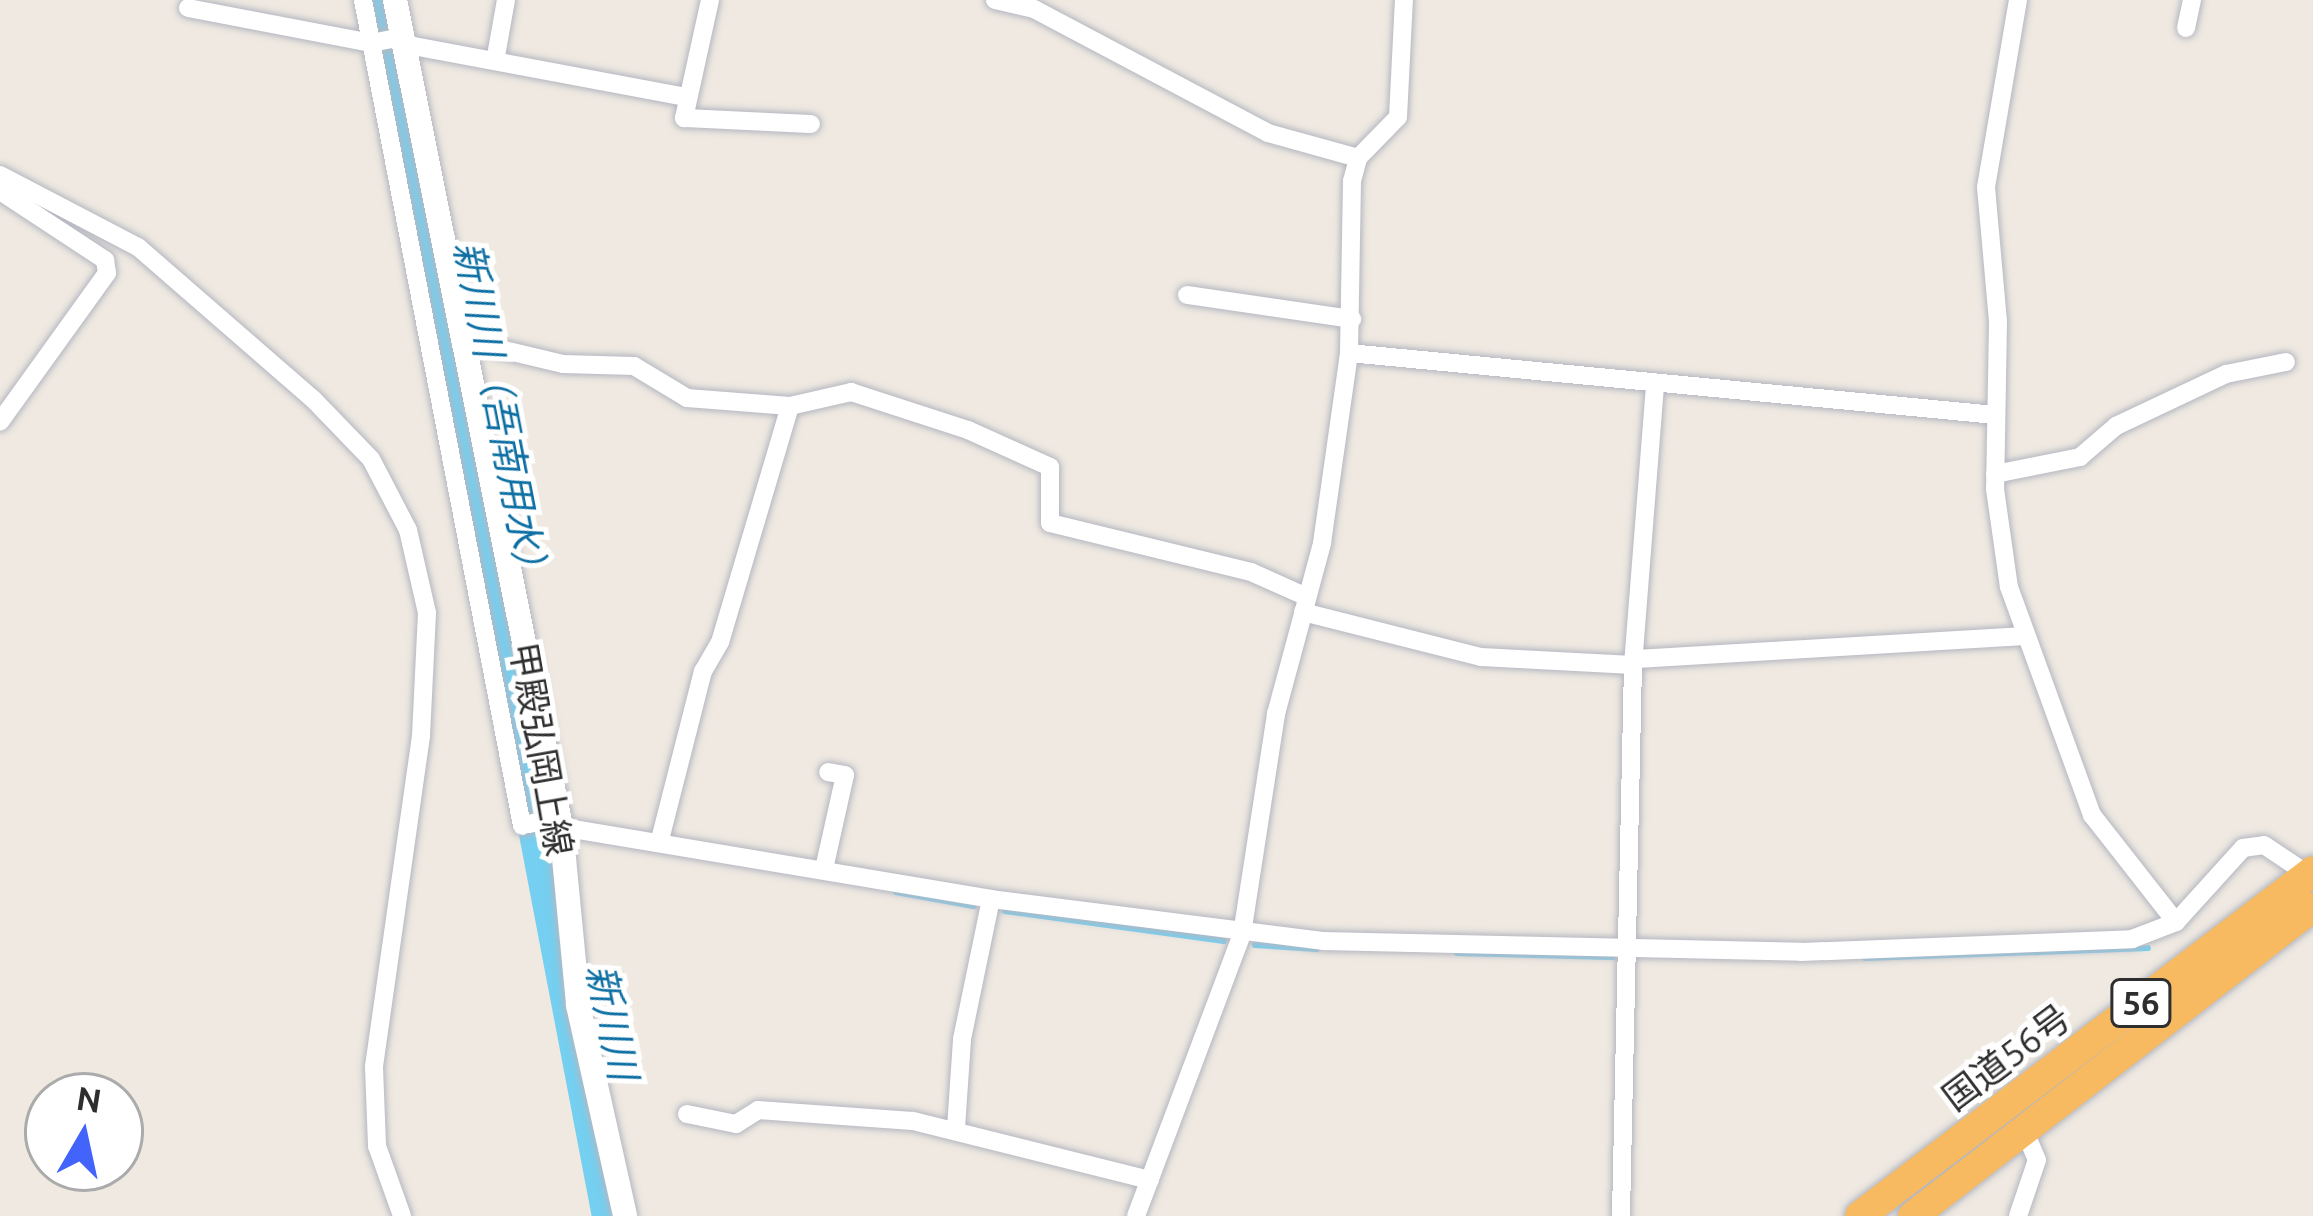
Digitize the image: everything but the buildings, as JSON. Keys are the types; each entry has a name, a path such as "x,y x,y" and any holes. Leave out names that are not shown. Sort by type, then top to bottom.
{"highway":[{"name":"国道56号","path":"1860,1216 2312,874"},
{"name":"国道56号","path":"1913,1216 2026,1134 2313,907"}],"main road":[{"name":"甲殿弘岡上線","path":"395,0 389,41 462,340 543,823 625,1216"}],"street":[{"path":"363,0 389,41 543,823 991,899 1242,934 1630,948 2132,939 2176,922 2242,848 2264,845 2312,874"},
{"path":"496,56 506,0"},
{"path":"710,0 687,97 692,125 811,124"},
{"path":"995,0 1034,9 1268,133 1358,158"},
{"path":"1136,1216 1242,934 1276,714 1305,605 1349,353 1358,158 1398,117 1403,0"},
{"path":"2018,0 1986,187 1995,474 2024,636 2092,815 2176,922"},
{"path":"2186,28 2192,0"},
{"path":"188,8 496,56 687,97"},
{"path":"0,176 138,247 357,444 408,530 427,613 421,736 374,1067 377,1145 402,1216"},
{"path":"0,191 105,260 107,273 0,422"},
{"path":"1187,296 1352,319"},
{"path":"462,340 563,364 634,366 687,398 790,406 851,392 968,430 1050,467 1050,524 1251,572 1305,605 1481,657 1635,662 2024,636"},
{"path":"1349,353 1655,388 1995,415"},
{"path":"1995,474 2080,457 2116,426 2226,374 2286,362"},
{"path":"1621,1216 1630,948 1632,596 1655,388"},
{"path":"660,840 703,671 720,642 790,406"},
{"path":"824,869 845,775 828,772"},
{"path":"956,1128 962,1039 991,899"},
{"path":"687,1114 736,1124 758,1110 956,1128 1150,1180"},
{"path":"2018,1216 2037,1160 2026,1134"}],"waterway":[{"name":"新川川（吾南用水）","path":"378,0 610,1216"},
{"path":"896,892 974,906"},
{"path":"1005,911 1224,941"},
{"path":"1255,945 1317,949"},
{"path":"1865,958 2148,948"},
{"path":"1457,953 1613,957"}],"water label":[{"name":"新川川","path":"612,1022"}]}
